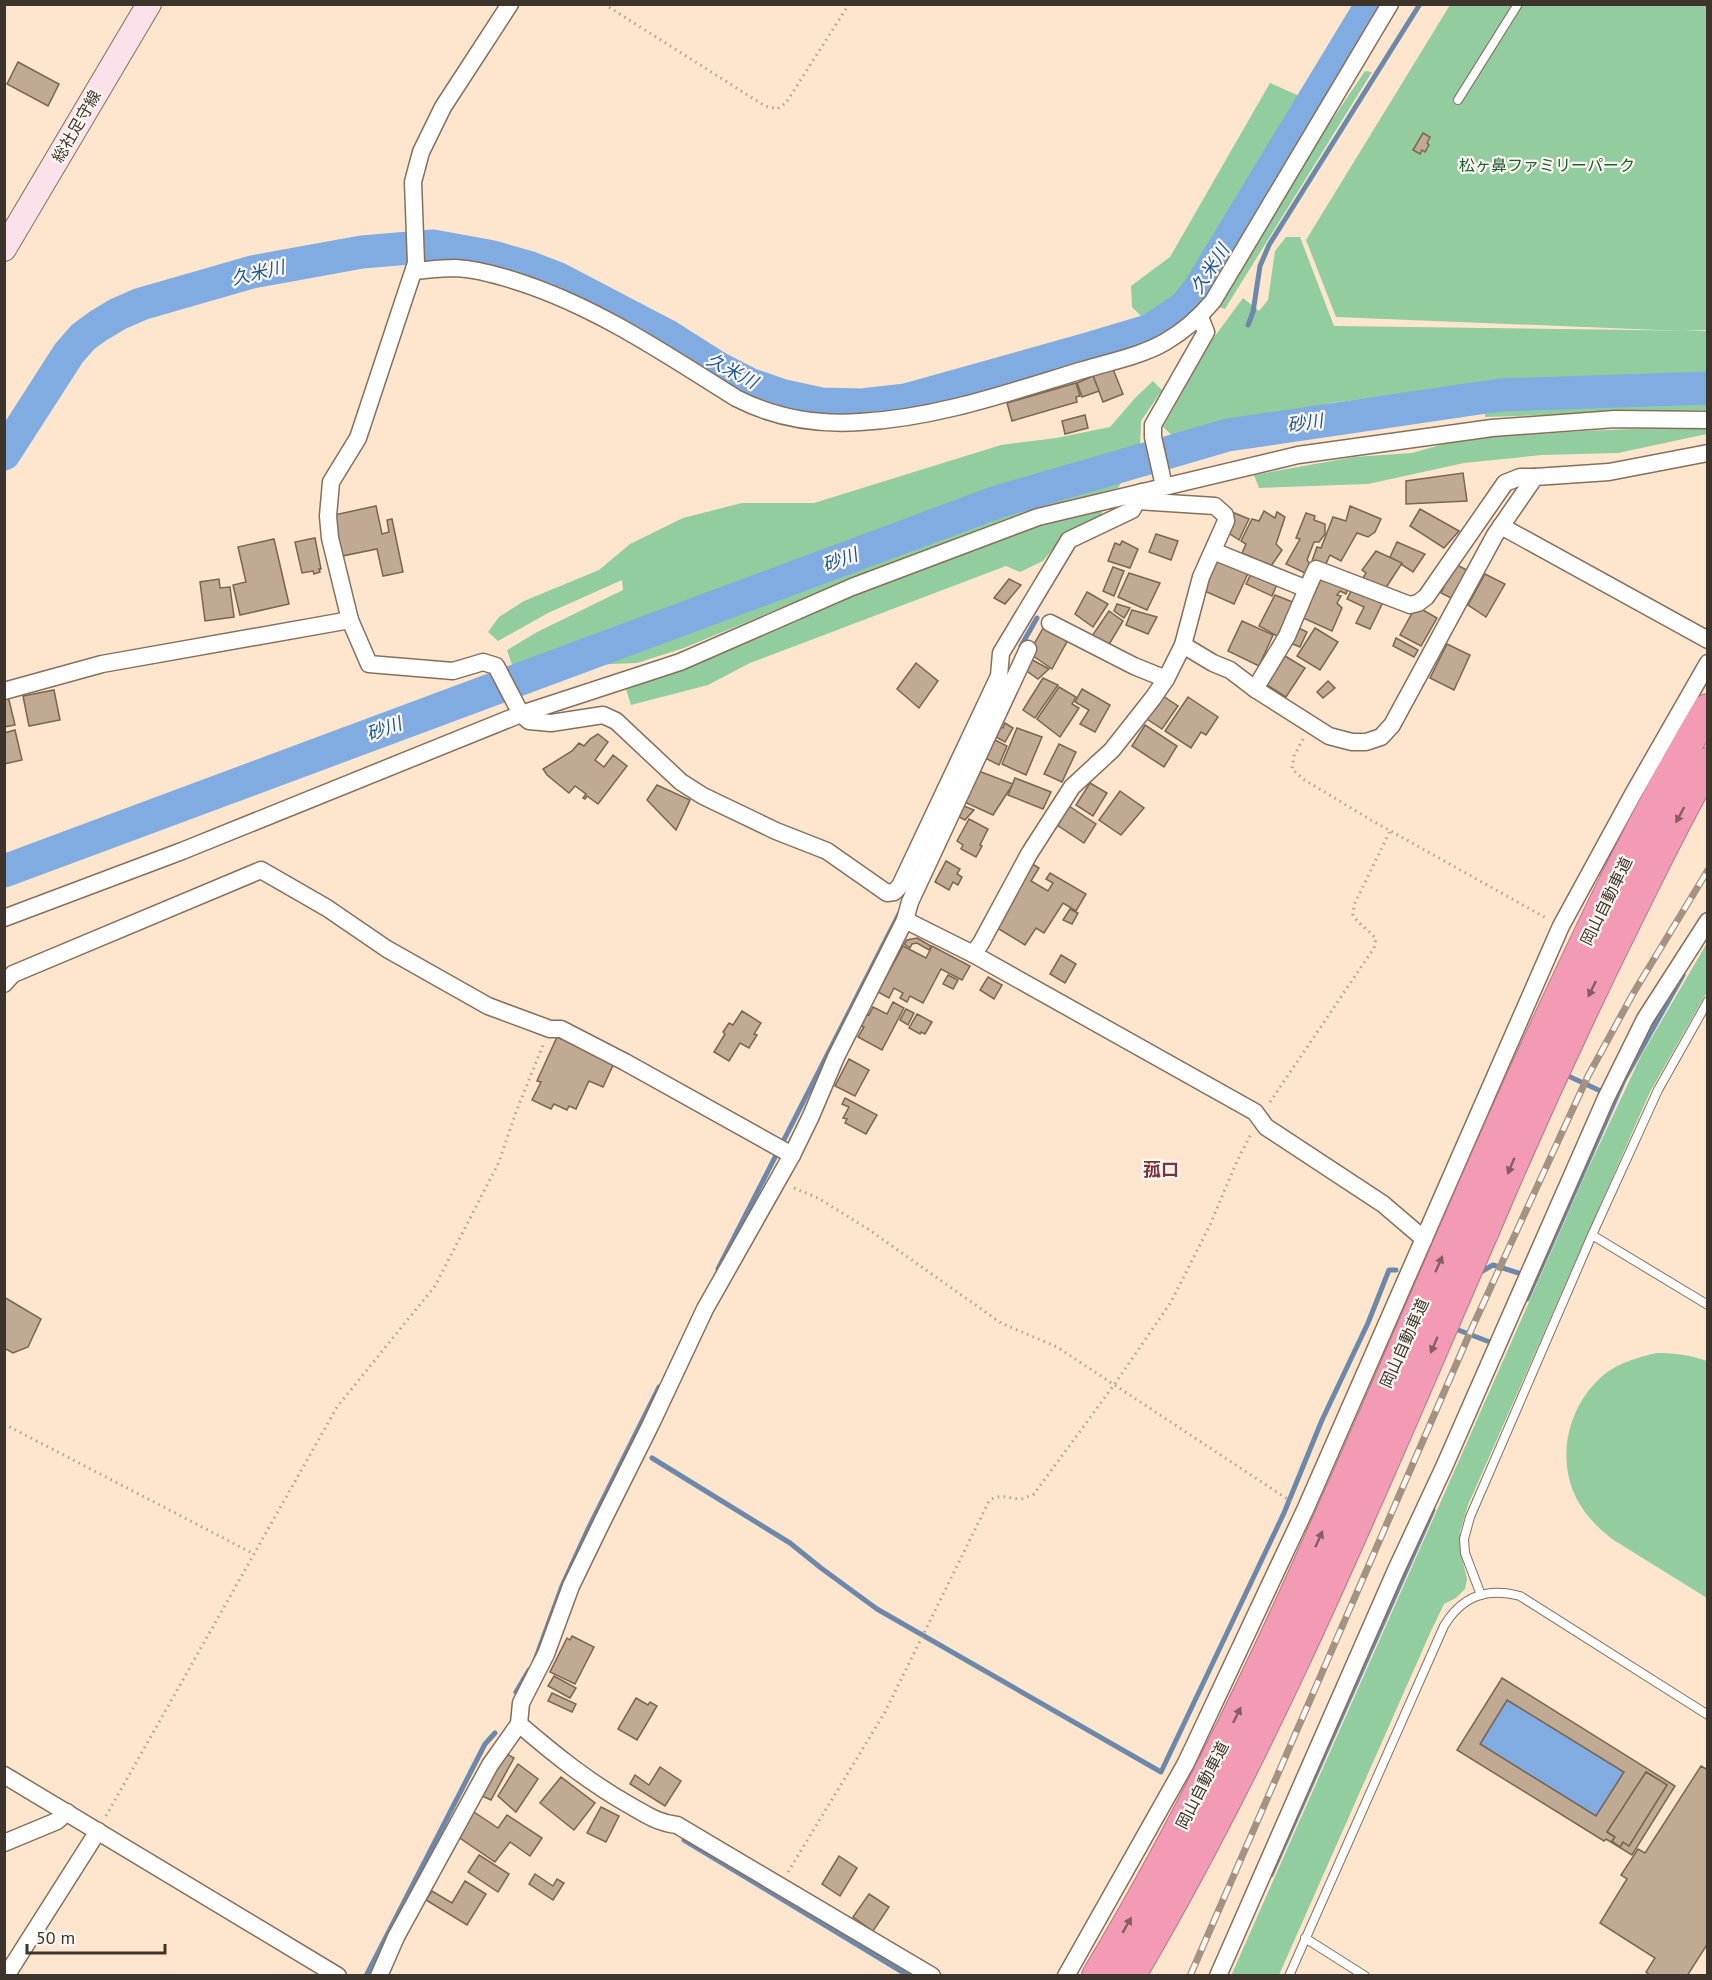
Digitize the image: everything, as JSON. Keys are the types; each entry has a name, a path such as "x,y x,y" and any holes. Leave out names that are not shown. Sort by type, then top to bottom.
{"highway":[{"name":"岡山自動車道","path":"1097,1976 1130,1920 1211,1769 1282,1623 1491,1145 1560,994 1633,847 1707,709"},
{"name":"岡山自動車道","path":"1130,1976 1237,1780 1313,1622 1525,1135 1579,1017 1651,870 1707,763"}],"main road":[{"name":"総社足守線","path":"4,249 149,4"}],"street":[{"path":"510,4 443,107 421,152 413,182 415,267 358,438 331,482 328,516 330,538 350,620 369,664 453,671 483,662 496,666 517,707 529,721 551,723 603,715 616,721 681,782 703,796 776,831 827,851 887,893 903,898"},
{"path":"415,267 456,268 482,272 507,278 561,297 635,335 736,398 753,406 793,418 822,422 860,422 913,416 979,402 1150,349 1180,333 1200,317 1213,301 1389,4"},
{"path":"1164,483 1153,437 1153,425 1206,332 1200,317"},
{"path":"4,918 182,851 517,707 680,662 852,587 1038,517 1140,496 1164,483 1298,455 1480,429 1616,419 1707,420"},
{"path":"1255,689 1287,636 1317,569 1410,605 1418,603 1426,597 1505,483 1520,477 1609,472 1707,453"},
{"path":"1183,645 1213,663 1230,670 1255,689 1329,736 1352,742 1366,742 1381,737 1392,725 1501,526 1536,477"},
{"path":"973,954 1029,854 1072,787 1112,750 1166,679 1183,645 1201,578 1226,521 1225,515 1215,506 1140,496"},
{"path":"379,1976 396,1937 490,1765 519,1724 521,1703 546,1653 571,1586 705,1309 778,1181 784,1151 811,1116 836,1057 905,920 900,886 999,676 1001,653 1069,540 1132,510 1140,496"},
{"path":"1501,526 1707,640"},
{"path":"1213,550 1308,589"},
{"path":"4,691 102,664 350,620"},
{"path":"1050,623 1134,666 1166,679"},
{"path":"903,898 1028,649"},
{"path":"1066,1976 1186,1763 1305,1510 1561,926 1707,663"},
{"path":"4,984 13,974 261,870 327,908 387,949 488,1006 550,1029 561,1029 784,1151"},
{"path":"905,920 973,954 1254,1112 1266,1127 1383,1203 1424,1239"},
{"path":"1218,1976 1607,1094 1645,1019 1707,921"},
{"path":"519,1724 560,1760 601,1789 662,1823 677,1825 932,1976"},
{"path":"4,1774 338,1976"},
{"path":"4,1843 57,1821 67,1812"},
{"path":"6,1976 98,1831"}],"lane":[{"path":"1458,100 1518,4"},
{"path":"1481,1594 1466,1553 1464,1539 1470,1517 1592,1235 1658,1090 1707,1001"},
{"path":"1592,1235 1707,1305"},
{"path":"1289,1976 1444,1626 1452,1612 1466,1601 1491,1592 1505,1592 1520,1596 1707,1715"},
{"path":"1305,1938 1365,1976"}],"path":[{"path":"604,4 765,106 777,110 786,103 849,4"},
{"path":"1311,724 1294,756 1292,769 1302,778 1390,831 1561,926"},
{"path":"781,1885 885,1712 988,1501 1004,1495 1023,1499 1034,1494 1114,1385 1171,1302 1210,1225 1237,1161 1259,1118 1374,948 1376,939 1370,931 1357,922 1353,915 1354,905 1390,831"},
{"path":"98,1831 337,1407 435,1286 500,1162 516,1112 550,1029"},
{"path":"778,1181 818,1198 868,1229 1001,1323 1058,1347 1285,1497"},
{"path":"4,1424 254,1554"}],"green space":[{"name":"松ヶ鼻ファミリーパーク","path":"1450,5 1707,5 1707,330 1682,331 1336,317 1306,240"},
{"path":"1365,71 1372,72 1225,309 1217,306 1297,172"},
{"path":"1270,83 1304,98 1192,291 1164,312 1143,318 1132,307 1131,286 1170,257"},
{"path":"1286,237 1300,237 1334,326 1707,331 1707,410 1485,417 1485,383 1331,403 1191,438 1176,439 1163,427 1212,340 1243,298 1259,311 1268,300 1275,251"},
{"path":"1153,381 1162,390 1141,421 1140,449 1118,488 1025,514 846,581 684,648 637,663 513,668 507,650 537,632 623,590 622,580 548,613 498,641 488,632 499,617 524,601 599,570 630,544 683,518 742,503 814,503 1001,445 1056,438 1110,427"},
{"path":"1707,426 1707,434 1618,453 1542,455 1464,463 1368,484 1259,488 1254,475 1354,457 1412,453 1461,439"},
{"path":"1104,507 1101,516 1061,539 1043,561 1020,572 1006,566 750,663 708,685 631,705 626,689 693,666 856,593 1045,522"},
{"path":"1707,943 1707,992 1650,1092 1468,1505 1460,1532 1460,1550 1467,1579 1465,1589 1456,1598 1444,1604 1279,1975 1231,1976 1587,1171 1641,1056"},
{"path":"1657,1353 1695,1357 1707,1361 1707,1598 1606,1534 1581,1506 1569,1477 1566,1460 1570,1428 1584,1398 1594,1384 1612,1369 1630,1360"}],"water":[{"path":"1507,1700 1624,1772 1596,1816 1480,1744"}],"building":[{"path":"18,62 59,84 48,106 7,84"},
{"path":"1423,133 1430,137 1427,143 1429,145 1425,152 1422,150 1420,154 1413,150"},
{"path":"1113,369 1123,394 1103,402 1093,376"},
{"path":"1093,376 1099,391 1082,397 1077,383"},
{"path":"1076,383 1080,396 1076,397 1077,402 1012,421 1007,403"},
{"path":"1085,415 1088,428 1065,434 1062,421"},
{"path":"1463,473 1467,501 1406,504 1406,481"},
{"path":"376,506 382,534 389,532 387,520 392,519 403,572 383,576 377,549 342,556 334,515"},
{"path":"1350,506 1381,519 1375,532 1368,537 1357,533 1341,561 1330,555 1324,568 1312,561 1317,547 1321,548 1333,517 1346,521"},
{"path":"1420,509 1459,531 1444,548 1410,526"},
{"path":"1264,511 1275,518 1277,512 1285,517 1276,544 1282,550 1271,566 1242,553 1246,544 1241,541 1252,519 1259,521"},
{"path":"1232,512 1249,519 1239,540 1224,530"},
{"path":"1306,513 1315,516 1314,520 1325,524 1325,534 1319,542 1314,542 1307,560 1310,564 1305,573 1286,564 1300,539 1296,538"},
{"path":"1156,534 1178,541 1171,560 1149,552"},
{"path":"315,538 320,572 302,573 295,542"},
{"path":"274,539 289,604 240,615 233,585 246,582 238,547"},
{"path":"1122,541 1138,549 1130,568 1108,561 1115,543 1120,545"},
{"path":"1397,542 1425,554 1413,572 1390,557"},
{"path":"1376,551 1402,563 1387,586 1387,593 1360,583 1366,573 1362,570"},
{"path":"1216,556 1249,571 1234,604 1200,589"},
{"path":"1455,564 1469,571 1455,600 1441,593"},
{"path":"1113,567 1124,571 1114,596 1103,591"},
{"path":"1253,570 1278,582 1272,596 1246,584"},
{"path":"1129,573 1160,583 1147,610 1118,597"},
{"path":"1321,574 1348,589 1346,594 1340,591 1337,595 1341,596 1337,603 1342,608 1332,631 1303,618 1307,610 1304,608"},
{"path":"1485,574 1505,584 1486,617 1468,605"},
{"path":"219,579 220,588 230,587 234,617 205,621 200,582"},
{"path":"1009,579 1021,585 1005,604 994,598"},
{"path":"1353,587 1383,602 1370,629 1356,623 1364,607 1347,599"},
{"path":"1087,592 1108,604 1093,627 1075,614"},
{"path":"1275,595 1295,603 1279,637 1259,626"},
{"path":"1117,604 1130,608 1124,618 1114,611"},
{"path":"1416,606 1437,618 1421,646 1400,635"},
{"path":"1132,610 1157,617 1148,634 1126,625"},
{"path":"1109,611 1123,621 1107,648 1092,636"},
{"path":"1242,621 1273,635 1259,666 1228,651"},
{"path":"1046,623 1069,638 1052,669 1029,653"},
{"path":"1295,626 1307,632 1300,647 1288,642"},
{"path":"1315,628 1338,642 1320,670 1297,656"},
{"path":"1396,638 1418,650 1414,657 1393,646"},
{"path":"1447,644 1470,655 1454,690 1430,678"},
{"path":"1285,656 1305,668 1286,697 1267,685"},
{"path":"1027,657 1049,669 1038,679 1021,667"},
{"path":"916,663 938,681 919,708 897,689"},
{"path":"1043,678 1058,685 1035,718 1023,710"},
{"path":"1328,681 1335,688 1323,698 1317,692"},
{"path":"1059,687 1076,697 1072,704 1079,708 1060,737 1037,719"},
{"path":"1082,689 1110,705 1095,732 1080,724 1089,710 1075,702"},
{"path":"54,690 60,720 29,726 23,696"},
{"path":"4,696 8,696 15,725 4,727"},
{"path":"1163,696 1178,706 1162,729 1147,719"},
{"path":"1188,697 1218,717 1206,735 1201,732 1191,748 1165,731"},
{"path":"1005,723 1013,728 1005,742 994,736 999,726 1003,728"},
{"path":"1145,725 1177,746 1164,767 1132,746"},
{"path":"1017,728 1042,737 1026,775 1002,764"},
{"path":"15,730 22,760 4,764 4,733"},
{"path":"598,734 608,742 595,760 604,767 613,755 627,766 598,804 587,796 583,798 586,794 575,786 569,793 543,769 572,751 579,743 584,746"},
{"path":"993,739 1007,746 999,765 985,758"},
{"path":"1059,744 1076,752 1062,782 1044,774"},
{"path":"976,770 1013,784 993,815 962,801"},
{"path":"1015,778 1051,792 1043,809 1008,795"},
{"path":"1090,783 1107,793 1093,816 1076,805"},
{"path":"657,785 690,800 676,830 647,800"},
{"path":"1120,791 1144,808 1121,835 1099,820"},
{"path":"964,806 974,810 965,820 959,817"},
{"path":"1069,806 1096,824 1084,843 1057,825"},
{"path":"969,819 988,829 976,857 961,849 963,845 957,841"},
{"path":"946,861 960,869 957,874 962,877 958,885 953,882 949,890 935,882"},
{"path":"1031,863 1039,868 1031,881 1048,891 1053,883 1046,879 1050,873 1086,894 1076,911 1063,903 1044,933 1036,928 1025,945 994,926"},
{"path":"1070,909 1078,913 1072,924 1063,920"},
{"path":"917,938 931,946 929,950 917,943 912,944 910,948 904,944 907,940"},
{"path":"903,946 926,958 932,946 970,966 962,980 941,969 923,1003 910,996 907,1002 900,998 903,993 894,988 889,998 878,992"},
{"path":"1061,955 1076,964 1065,983 1050,974"},
{"path":"948,975 958,980 953,989 943,984"},
{"path":"988,977 1002,985 994,999 980,990"},
{"path":"893,1002 904,1008 882,1050 858,1037 864,1027 861,1026 867,1014 869,1015 873,1007 887,1014"},
{"path":"906,1009 914,1013 908,1025 900,1020"},
{"path":"742,1011 761,1023 749,1048 740,1043 729,1061 714,1052 729,1023 733,1025"},
{"path":"917,1014 932,1022 925,1034 909,1028"},
{"path":"557,1037 614,1063 603,1087 589,1081 576,1109 569,1106 567,1110 554,1104 551,1109 532,1100 541,1082 537,1081"},
{"path":"849,1059 869,1070 855,1096 835,1086"},
{"path":"845,1098 877,1115 866,1134 845,1123 847,1119 843,1118 849,1107 842,1104"},
{"path":"4,1297 41,1319 28,1347 13,1353 4,1350"},
{"path":"572,1636 594,1647 575,1684 550,1672 567,1638 570,1640"},
{"path":"554,1676 576,1688 570,1698 548,1686"},
{"path":"1502,1678 1675,1786 1632,1855 1606,1839 1604,1841 1457,1750","holes":["1507,1700 1624,1772 1596,1816 1480,1744","1646,1772 1667,1785 1629,1846 1623,1842 1620,1847 1612,1841 1615,1837 1607,1832"]},
{"path":"552,1693 576,1704 572,1712 548,1701"},
{"path":"636,1698 648,1705 650,1702 657,1706 637,1740 618,1729"},
{"path":"505,1753 514,1758 491,1800 482,1796"},
{"path":"518,1764 538,1779 516,1812 498,1796"},
{"path":"1701,1766 1708,1770 1708,1943 1687,1976 1651,1976 1646,1972 1655,1958 1600,1923 1627,1879 1621,1875 1638,1849 1645,1853"},
{"path":"660,1767 681,1781 665,1806 630,1784 635,1775 649,1785"},
{"path":"1646,1772 1667,1785 1629,1846 1623,1842 1620,1847 1612,1841 1615,1837 1607,1832"},
{"path":"561,1777 595,1803 574,1830 540,1803"},
{"path":"601,1807 619,1816 606,1842 587,1833"},
{"path":"471,1810 498,1828 507,1815 542,1838 530,1856 510,1842 495,1862 454,1834"},
{"path":"479,1855 509,1874 498,1892 468,1872"},
{"path":"839,1856 857,1868 840,1896 822,1884"},
{"path":"535,1874 553,1886 557,1879 564,1883 553,1900 529,1884"},
{"path":"465,1881 486,1894 467,1925 426,1900 432,1891 452,1903"},
{"path":"869,1894 889,1907 873,1931 853,1917"}],"waterway":[{"name":"久米川","path":"4,454 69,353 83,337 118,314 141,304 252,272 362,252 433,246 493,257 528,267 559,279 666,335 718,368 749,384 784,396 821,404 862,405 906,400 1151,330 1185,307 1198,291 1372,4"},
{"path":"1248,325 1253,312 1260,266 1269,245 1420,4"},
{"name":"砂川","path":"4,871 997,502 1228,435 1500,395 1708,388"},
{"path":"1021,646 1037,618"},
{"path":"718,1269 899,914"},
{"path":"1527,1299 1624,1080 1683,975"},
{"path":"1566,1075 1605,1093"},
{"path":"1479,1273 1493,1265 1525,1275"},
{"path":"652,1458 790,1543 877,1609 1161,1772 1284,1513 1322,1420 1368,1323 1389,1270 1396,1270"},
{"path":"1453,1328 1495,1344"},
{"path":"535,1660 562,1586 659,1387"},
{"path":"1271,1875 1433,1510"},
{"path":"516,1692 529,1670"},
{"path":"366,1976 485,1744 495,1733"},
{"path":"684,1840 909,1976"}],"railway":[{"path":"1190,1976 1472,1328 1588,1076 1634,992 1708,870"}],"district":[{"name":"菰口","path":"1161,1170"}]}
